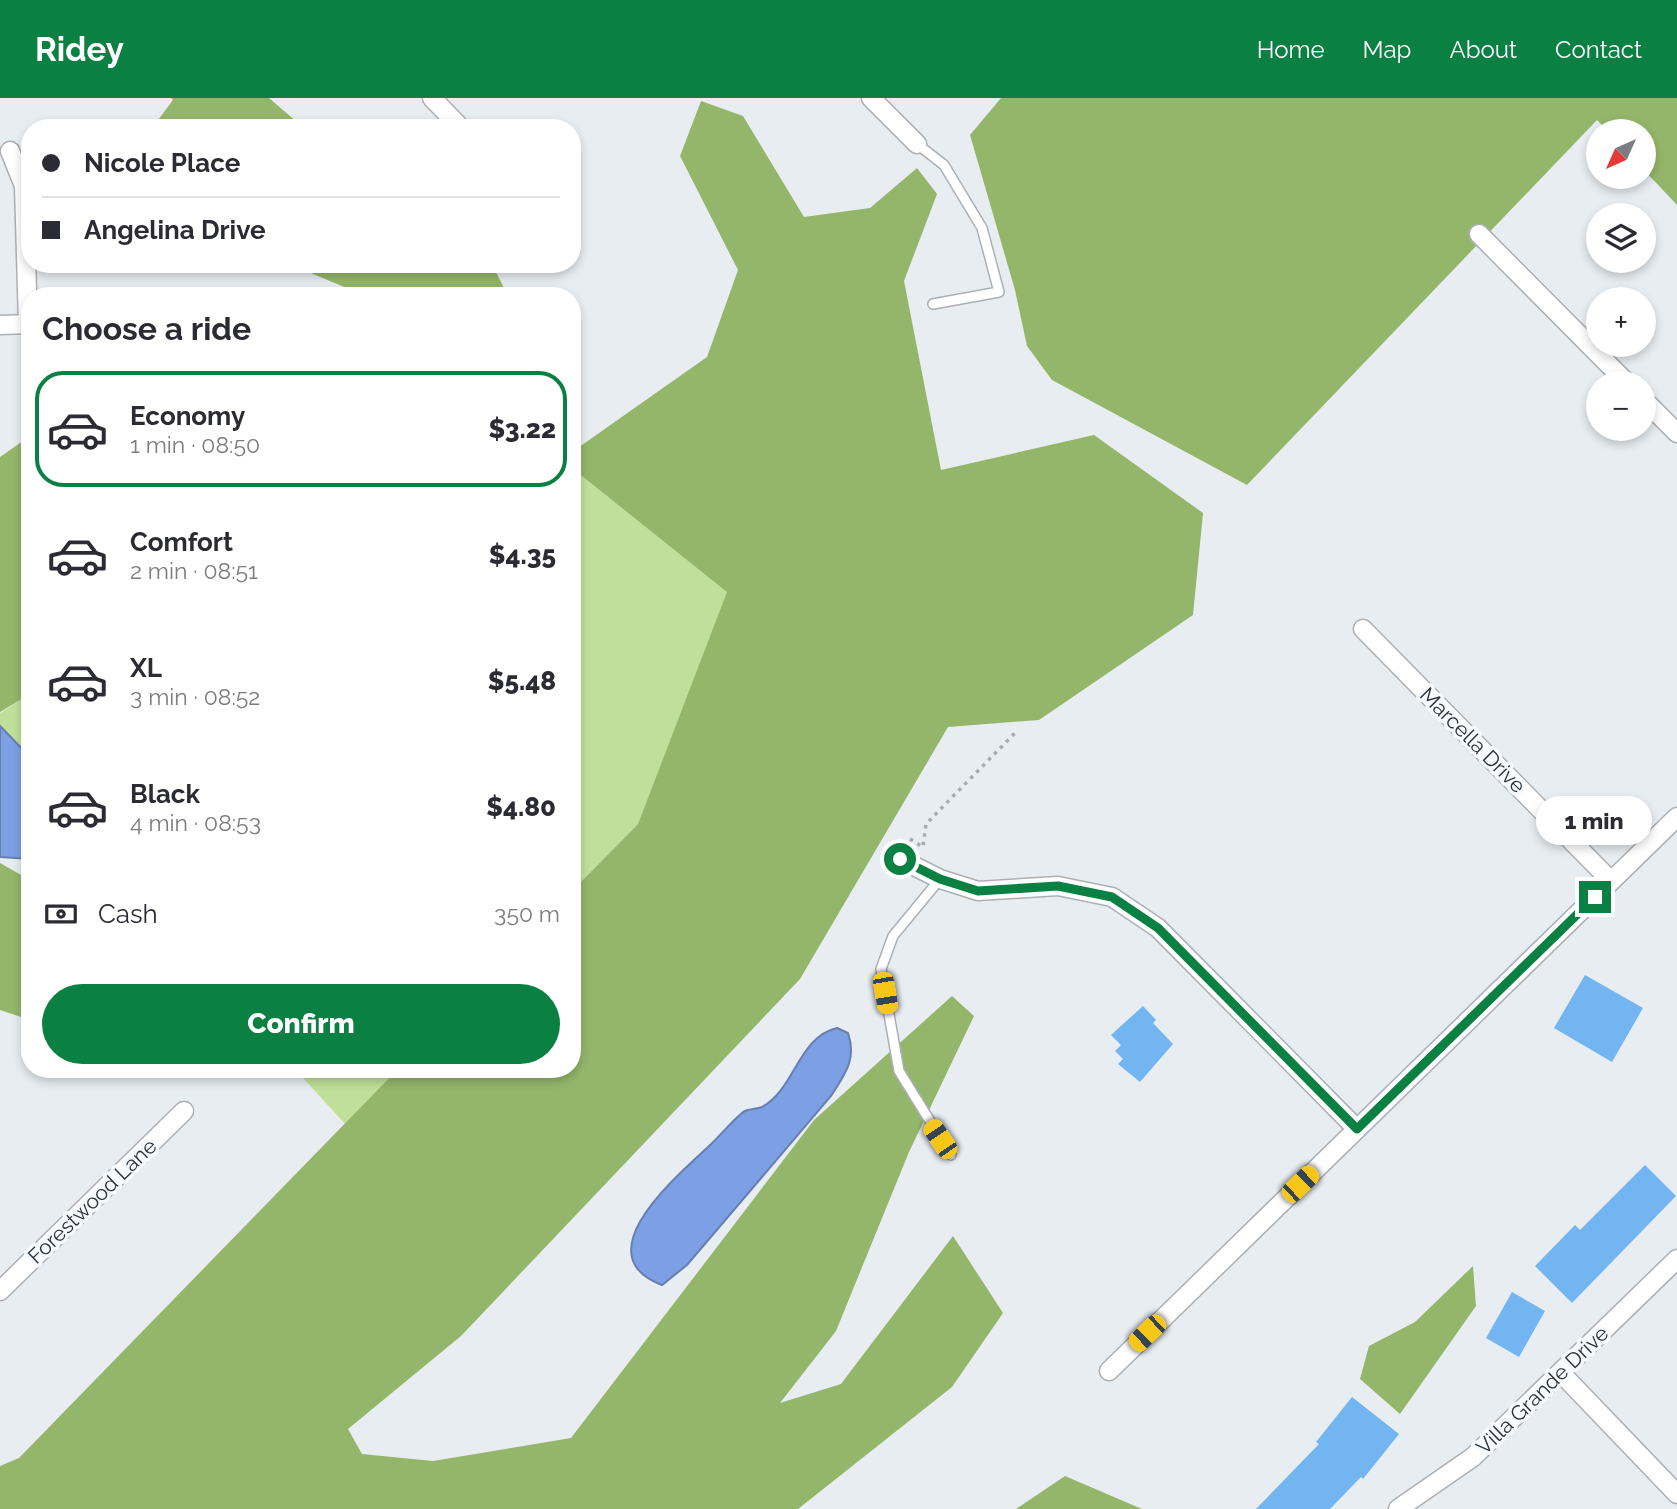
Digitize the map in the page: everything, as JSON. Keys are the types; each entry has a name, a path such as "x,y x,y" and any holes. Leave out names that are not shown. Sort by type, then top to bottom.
{"street":[{"path":"432,98 452,119"},
{"path":"871,98 917,144"},
{"path":"10,151 21,178"},
{"path":"1479,234 1615,371"},
{"path":"0,325 21,324"},
{"path":"1656,412 1677,433"},
{"name":"Marcella Drive","path":"1363,629 1611,881"},
{"path":"1109,1371 1677,817"},
{"path":"900,859 940,879 978,891 1058,886 1112,897 1158,928 1357,1129"},
{"name":"Forestwood Lane","path":"0,1291 184,1111"},
{"name":"Villa Grande Drive","path":"1398,1509 1473,1457 1677,1259"},
{"path":"1561,1373 1677,1494"}],"lane":[{"path":"917,144 944,165 982,228 999,292 933,304"},
{"path":"940,879 893,936 881,969 899,1071 951,1154"}],"path":[{"path":"910,839 923,847 926,824 1015,733"}],"green space":[{"path":"171,98 269,98 294,119 159,119 173,100"},
{"path":"1001,98 1677,98 1677,205 1656,183 1656,119 1586,119 1586,131 1247,485 1052,380 1027,346 1015,290 970,135"},
{"path":"701,101 743,116 804,217 870,208 917,168 937,194 904,281 941,470 1094,435 1203,513 1193,615 1039,720 948,727 800,979 461,1336 348,1429 362,1454 433,1461 571,1438 814,1120 952,996 974,1016 909,1152 836,1331 780,1403 841,1384 953,1236 1003,1313 952,1387 798,1509 0,1509 0,1466 19,1458 389,1078 581,1078 581,882 638,824 727,592 581,475 581,446 707,357 738,270 680,156"},
{"path":"496,273 504,287 344,287 313,274"},
{"path":"21,442 21,699 0,712 0,457"},
{"path":"581,475 728,592 638,824 581,882"},
{"path":"21,700 21,748 0,726 0,713"},
{"path":"0,863 21,875 21,1017 0,1010"},
{"path":"303,1078 389,1078 345,1124"},
{"path":"1473,1266 1476,1306 1400,1414 1360,1379 1369,1346 1415,1322"},
{"path":"1065,1476 1142,1509 1016,1509"}],"water":[{"path":"0,726 21,748 21,858 0,857"},
{"path":"837,1028 848,1033 851,1051 845,1073 831,1096 687,1265 662,1285 640,1272 632,1255 634,1236 659,1195 742,1113 762,1107 773,1099 813,1042 824,1033"}],"building":[{"path":"1585,975 1643,1008 1612,1062 1554,1028"},
{"path":"1143,1006 1156,1020 1153,1023 1173,1044 1140,1082 1118,1064 1123,1059 1115,1051 1121,1045 1111,1035"},
{"path":"1645,1165 1676,1196 1572,1303 1535,1266 1575,1225 1580,1230"},
{"path":"1512,1292 1545,1311 1519,1357 1486,1338"},
{"path":"1352,1397 1399,1434 1363,1479 1361,1477 1330,1509 1256,1509 1319,1444 1316,1442"}],"route":[{"path":"900,859 940,879 978,891 1058,886 1112,897 1138,912 1158,928 1357,1129 1595,897"}]}
